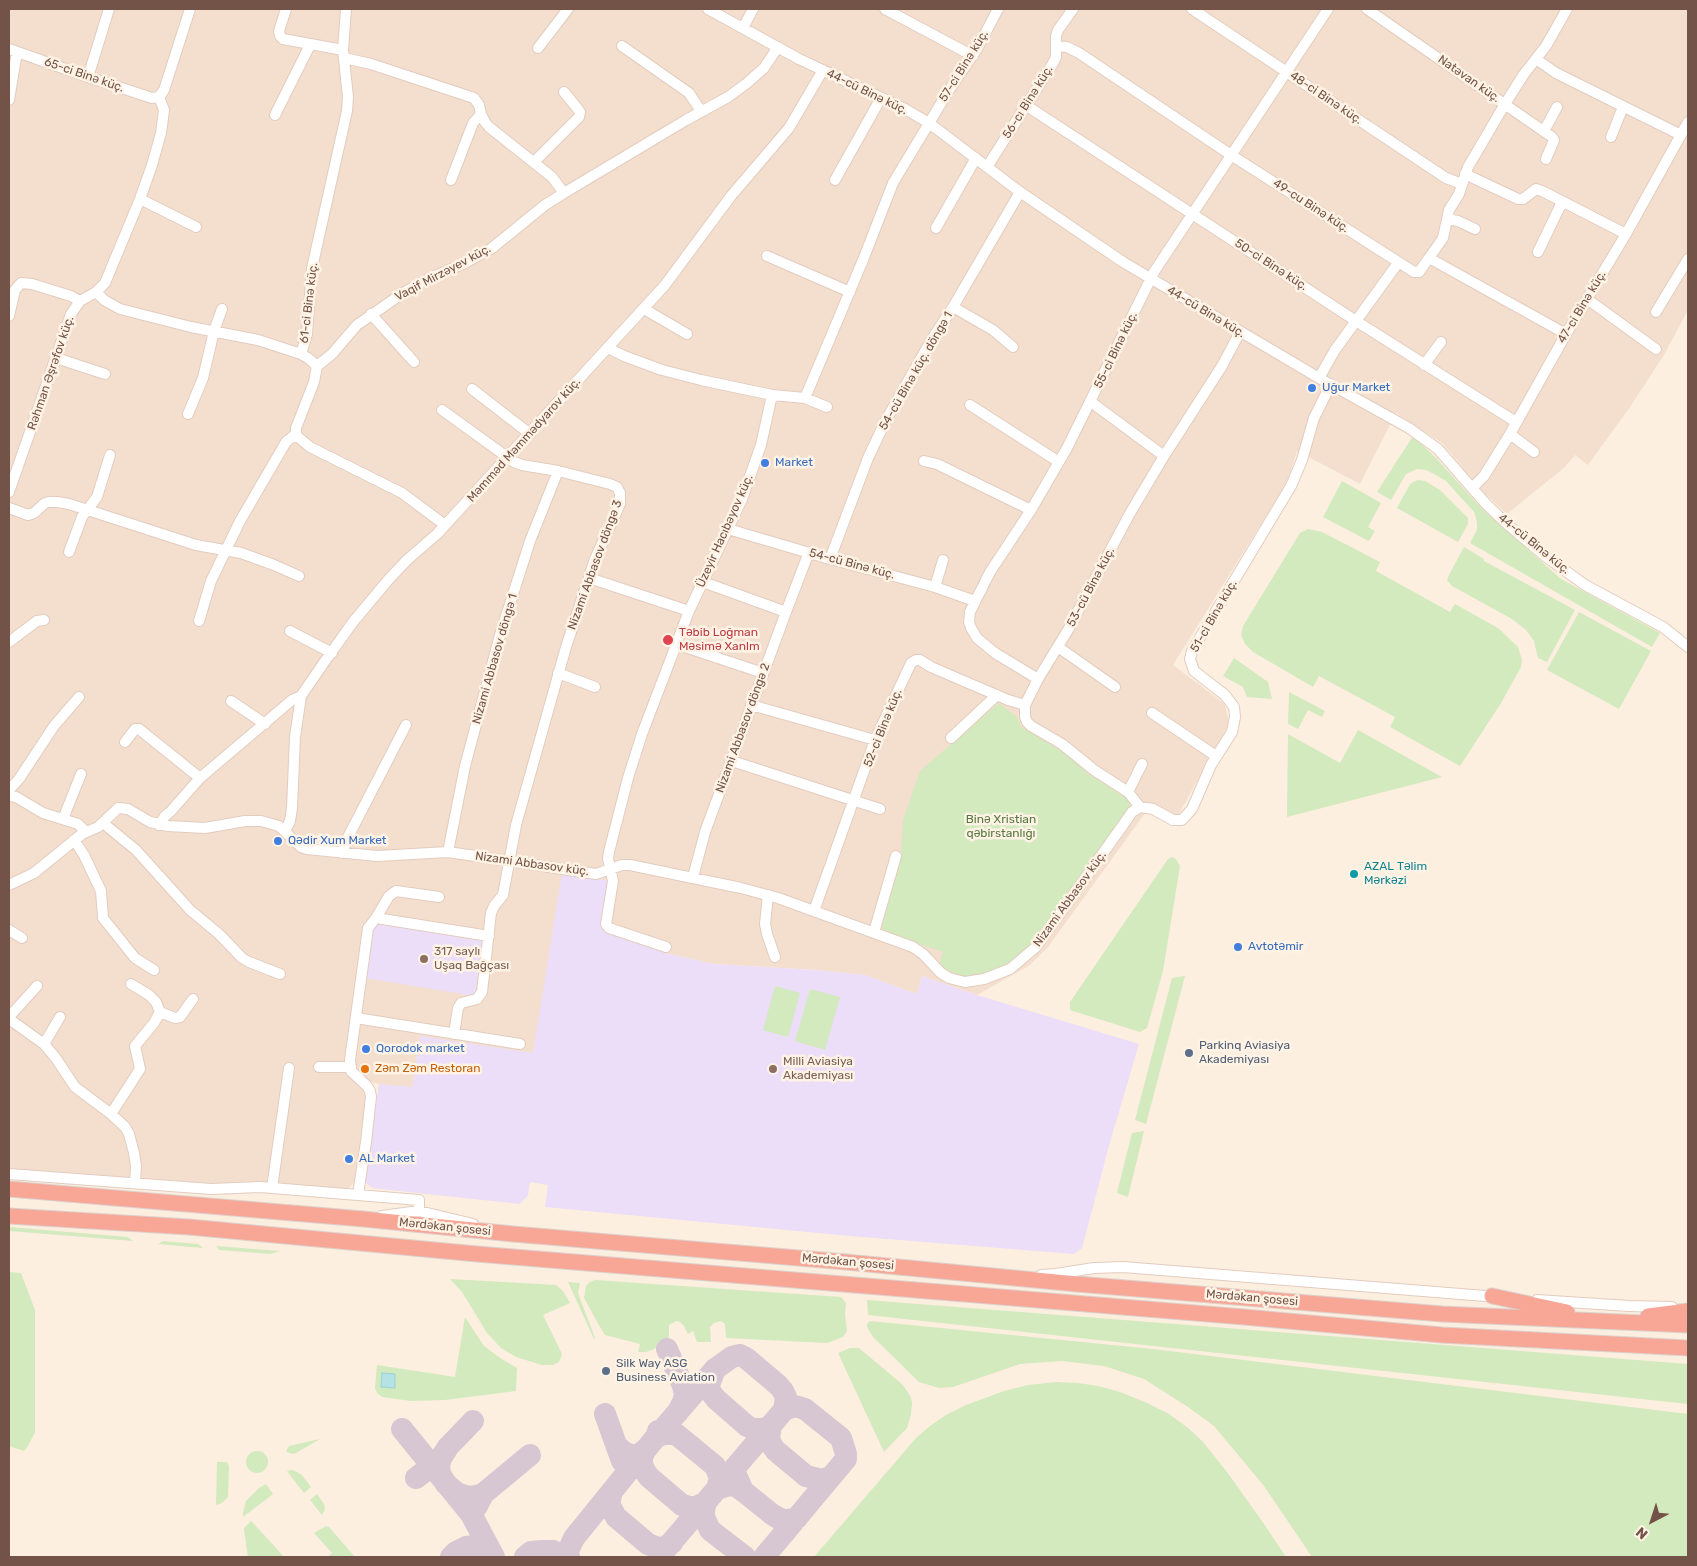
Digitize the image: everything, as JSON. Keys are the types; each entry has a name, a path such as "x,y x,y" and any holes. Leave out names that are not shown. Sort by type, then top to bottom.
{"highway":[{"name":"Mərdəkan şosesi","path":"9,1189 1442,1314 1688,1325"},
{"name":"Mərdəkan şosesi","path":"9,1216 189,1227 487,1255 1442,1335 1688,1348"},
{"path":"1492,1296 1610,1321 1688,1310"}],"street":[{"path":"88,78 109,9"},
{"path":"159,97 164,90 190,9"},
{"path":"286,9 279,31 280,36 288,41 344,54 470,96 478,101 481,114 489,127 552,177 564,193"},
{"name":"61-ci Binə küç.","path":"96,292 104,300 120,309 191,327 258,340 301,354 307,334 312,268 347,110 348,97 344,54 346,9"},
{"path":"538,48 568,9"},
{"name":"44-cü Binə küç.","path":"708,9 778,47 905,109 929,123 1020,192 1150,279 1319,378 1403,424 1449,460 1472,488 1507,524 1560,567 1585,584 1663,627 1686,645"},
{"path":"743,28 753,9"},
{"path":"885,9 973,56"},
{"name":"57-ci Binə küç.","path":"929,123 973,56 998,9"},
{"name":"56-cı Binə küç.","path":"987,167 1052,65 1056,57 1056,36 1058,30 1073,9"},
{"name":"48-ci Binə küç.","path":"1192,9 1446,178 1463,179 1518,199 1523,199 1536,189 1542,190 1626,234"},
{"name":"55-ci Binə küç.","path":"1038,679 996,653 977,638 969,622 970,612 990,572 1060,462 1150,279 1328,9"},
{"name":"Natəvan küç.","path":"1367,9 1544,131"},
{"path":"1566,334 1429,258 1443,238 1449,210 1459,194 1463,179 1505,104 1524,74 1546,46 1567,9"},
{"path":"275,115 310,45"},
{"path":"622,46 688,93 701,111"},
{"name":"49-cu Binə küç.","path":"1057,46 1067,47 1080,53 1398,263 1417,273 1429,258"},
{"name":"Vaqif Mirzəyev küç.","path":"296,434 296,428 314,382 318,366 332,354 357,325 403,293 430,278 452,270 492,248 545,205 701,111 728,97 764,68 778,47"},
{"path":"9,100 13,50"},
{"name":"65-ci Binə küç.","path":"13,50 88,78 152,98 159,97"},
{"path":"1536,59 1556,73 1681,136"},
{"name":"Məmməd Məmmədyarov küç.","path":"285,831 290,821 292,808 295,737 302,696 332,653 363,610 389,579 445,525 508,458 665,285 731,196 789,128 823,70"},
{"path":"534,162 579,117 580,112 564,92"},
{"name":"Rəhman Əşrəfov küç.","path":"9,492 71,314 80,301 96,292 108,279 140,199 161,133 164,110 159,97"},
{"path":"835,180 880,98"},
{"name":"50-ci Binə küç.","path":"1027,106 1356,321 1516,422"},
{"path":"1611,137 1624,107"},
{"path":"1546,159 1554,140 1544,131 1556,108"},
{"path":"451,180 473,123 481,114"},
{"name":"47-ci Binə küç.","path":"1472,488 1484,476 1510,434 1566,334 1626,234 1688,122"},
{"path":"805,398 893,183 929,123"},
{"path":"936,228 976,158"},
{"name":"54-cü Binə küç. döngə 1","path":"830,558 868,458 886,420 1020,192"},
{"path":"140,199 196,227"},
{"path":"1538,252 1562,202"},
{"path":"1447,219 1458,221 1475,229"},
{"path":"767,256 850,292"},
{"path":"1656,312 1688,259"},
{"path":"1319,378 1335,350 1398,263"},
{"path":"9,316 15,290 22,283 32,284 80,301"},
{"path":"1587,299 1656,349"},
{"path":"953,307 993,330 1013,347"},
{"path":"188,414 203,378 214,331 222,309"},
{"path":"644,309 687,334"},
{"path":"371,314 414,362"},
{"name":"53-cü Binə küç.","path":"1025,705 1129,515 1240,332"},
{"path":"1424,364 1440,342"},
{"path":"608,348 662,370 772,394 805,398 826,407"},
{"path":"301,354 318,366"},
{"path":"56,358 105,374"},
{"name":"51-ci Binə küç.","path":"1140,807 1153,809 1173,820 1182,820 1192,809 1216,756 1232,732 1236,717 1234,708 1225,696 1194,671 1190,659 1192,651 1291,486 1302,460 1314,418 1331,384"},
{"path":"472,389 530,434"},
{"name":"Üzeyir Hacıbəyov küç.","path":"666,947 610,928 606,924 613,881 608,852 642,734 689,610 742,499 761,445 772,394"},
{"path":"1091,402 1164,456"},
{"path":"970,405 1060,462"},
{"name":"Nizami Abbasov döngə 3","path":"442,410 508,458 522,465 558,471 610,484 617,487 620,493 620,504 588,578 558,674 521,807 503,895 491,913 482,992 477,999 461,1003 458,1008 454,1034"},
{"path":"199,621 211,582 240,521 286,442 296,434 302,442 310,447 402,493 445,525"},
{"path":"1510,434 1534,452"},
{"path":"69,552 80,521 96,497 110,455"},
{"path":"924,460 937,464 1031,510"},
{"name":"Nizami Abbasov döngə 1","path":"448,852 465,766 500,635 530,541 558,471"},
{"path":"9,508 24,515 31,515 45,503 57,502 88,510 196,545 256,557 299,576"},
{"name":"54-cü Binə küç.","path":"728,528 935,587 975,601"},
{"name":"Nizami Abbasov döngə 2","path":"694,877 703,840 751,705 809,552"},
{"path":"935,587 944,560"},
{"path":"588,578 689,610"},
{"path":"703,582 786,612"},
{"path":"9,642 37,621 44,620"},
{"path":"290,631 332,653"},
{"path":"676,644 763,673"},
{"path":"1058,647 1115,687"},
{"name":"52-ci Binə küç.","path":"814,911 876,740 911,662 916,660 1025,705"},
{"path":"558,674 595,687"},
{"path":"951,738 997,695"},
{"path":"159,825 200,778 292,700 302,696"},
{"path":"79,697 54,726 9,795 16,797 43,813 78,824 85,831"},
{"path":"231,701 264,724"},
{"path":"751,705 876,740"},
{"path":"1025,705 1025,717 1031,726 1062,744 1094,770 1128,792 1140,807"},
{"path":"1152,713 1216,756"},
{"path":"342,853 348,837 406,725"},
{"path":"125,742 139,728 200,778"},
{"path":"732,761 880,809"},
{"path":"1128,792 1142,764"},
{"path":"63,819 81,774"},
{"name":"Nizami Abbasov küç.","path":"9,885 34,872 85,831 98,827 121,807 159,825 205,828 245,821 261,821 279,826 301,847 307,849 387,856 448,852 596,874 622,865 630,865 694,877 768,895 918,949 941,973 965,982 984,979 1004,972 1024,959 1036,947 1122,825 1132,812 1140,807"},
{"path":"103,823 136,850 190,910 242,958 280,974"},
{"path":"74,840 84,855 101,891 103,918 135,958 154,970"},
{"path":"874,932 896,856"},
{"path":"358,1194 371,1097 367,1086 354,1075 350,1067 350,1060 368,928 389,896 396,891 439,897"},
{"path":"768,895 765,924 775,957"},
{"path":"376,918 489,936"},
{"path":"9,930 22,938"},
{"path":"131,984 149,995 156,1002 160,1012 174,1018 180,1017 193,999"},
{"path":"36,986 9,1018 44,1044 75,1087 125,1127 132,1142 136,1166 135,1183"},
{"path":"111,1114 140,1069 135,1046 154,1023 160,1012"},
{"path":"44,1044 60,1017"},
{"path":"356,1018 520,1044"},
{"path":"319,1067 350,1067"},
{"path":"272,1188 289,1068"},
{"path":"9,1174 211,1189 245,1187 358,1194 419,1200 419,1211"},
{"path":"364,1219 419,1211 513,1234"},
{"path":"984,1275 1049,1275 1094,1268 1123,1267 1629,1306 1688,1306"}],"shaded area":[{"path":"9,9 1688,9 1688,310 1664,355 1630,407 1588,465 1575,455 1565,467 1507,514 1485,494 1443,444 1396,413 1360,484 1297,451 1290,474 1281,492 1173,665 1225,704 1229,724 1177,817 1151,805 1048,947 1030,965 977,995 922,976 917,994 865,975 714,964 669,954 602,930 533,1054 492,1047 507,1202 372,1188 365,1182 379,1084 368,1081 357,1180 345,1191 201,1185 9,1170"},
{"name":"Milli Aviasiya Akademiyası","path":"562,873 610,881 602,930 669,954 714,964 865,975 917,994 922,976 977,995 1139,1044 1110,1142 1082,1248 1074,1254 850,1236 545,1207 548,1185 530,1182 528,1195 520,1204 372,1188 365,1182 379,1084 412,1087 420,1036 533,1053"},
{"name":"317 saylı Uşaq Bağçası","path":"381,923 483,940 475,996 365,978 372,927"}],"green space":[{"path":"1413,436 1436,458 1481,508 1561,579 1660,633 1652,647 1470,543 1477,530 1474,512 1446,481 1434,474 1426,470 1417,469 1406,474 1391,500 1377,492"},
{"path":"1418,480 1425,481 1440,490 1468,518 1468,524 1458,542 1397,508 1409,486"},
{"path":"1342,481 1381,503 1368,527 1375,531 1369,541 1323,517"},
{"path":"1308,529 1322,532 1380,562 1376,571 1450,612 1455,604 1498,628 1518,647 1522,660 1521,667 1501,703 1460,766 1390,727 1395,717 1319,676 1313,687 1253,652 1245,644 1241,635 1243,626 1300,533"},
{"path":"1464,547 1484,559 1484,561 1575,610 1547,662 1538,658 1534,641 1526,630 1512,619 1452,586 1447,580"},
{"path":"1579,612 1651,651 1619,709 1547,670"},
{"path":"1234,658 1268,682 1272,699 1247,697 1243,687 1223,676"},
{"path":"1289,692 1325,711 1322,717 1308,710 1298,729 1288,724"},
{"name":"Binə Xristian qəbirstanlığı","path":"999,703 1017,717 1021,727 1070,756 1087,773 1129,800 1130,809 1042,933 1010,962 991,972 965,978 939,966 943,952 881,931 901,855 903,820 920,771"},
{"path":"1358,730 1442,777 1287,817 1288,734 1340,763"},
{"path":"1172,857 1176,859 1180,866 1163,971 1147,1028 1140,1032 1070,1010 1070,1002 1168,859"},
{"path":"1185,976 1146,1124 1135,1120 1172,978"},
{"path":"775,986 800,993 788,1037 763,1030"},
{"path":"810,989 840,997 825,1050 795,1041"},
{"path":"1144,1131 1128,1197 1117,1193 1132,1133"},
{"path":"9,1227 128,1237 133,1241 9,1231"},
{"path":"163,1241 198,1244 203,1248 158,1244"},
{"path":"216,1246 280,1251 270,1254 219,1250"},
{"path":"9,1272 21,1273 35,1310 35,1432 24,1451 9,1446"},
{"path":"450,1279 556,1285 563,1291 570,1303 543,1315 562,1354 559,1362 553,1365 542,1365 516,1357 501,1348 487,1333 462,1292"},
{"path":"595,1280 841,1297 846,1303 847,1331 843,1337 827,1343 726,1338 725,1324 721,1321 714,1323 710,1327 711,1342 697,1342 693,1331 688,1334 684,1326 676,1321 669,1325 669,1337 654,1349 638,1352 640,1344 605,1335 600,1327 584,1298 586,1286"},
{"path":"568,1282 580,1283 578,1293 594,1339"},
{"path":"867,1300 1688,1364 1688,1404 868,1315"},
{"path":"465,1317 484,1346 517,1368 516,1391 445,1400 411,1401 382,1397 377,1393 375,1388 377,1365 455,1377"},
{"path":"870,1321 1153,1349 1688,1414 1688,1557 1312,1557 1264,1486 1214,1426 1144,1379 1104,1366 1062,1361 1020,1364 953,1387 939,1388 919,1382 873,1337 867,1327"},
{"path":"850,1348 859,1348 903,1385 911,1397 911,1414 907,1428 884,1452 838,1353"},
{"path":"1056,1382 1098,1386 1120,1392 1169,1414 1188,1428 1203,1442 1227,1472 1286,1557 814,1557 916,1438 930,1426 966,1405 1004,1391 1028,1385"},
{"path":"320,1439 294,1454 286,1451 289,1446"},
{"path":"257,1451 265,1454 268,1462 265,1470 257,1473 249,1470 246,1462 249,1454"},
{"path":"217,1462 227,1462 229,1466 228,1497 222,1503 216,1505"},
{"path":"293,1470 302,1475 311,1487 304,1493 287,1471"},
{"path":"266,1484 273,1494 243,1517 246,1501"},
{"path":"317,1494 324,1504 325,1509 322,1515 310,1500"},
{"path":"251,1521 284,1557 248,1557 244,1528"},
{"path":"326,1526 329,1527 355,1557 328,1557 332,1553 314,1533"}],"water":[{"path":"382,1373 395,1374 395,1388 381,1387"}],"taxiway":[{"path":"667,1349 685,1394 678,1412"},
{"path":"569,1557 568,1551 574,1538 656,1437 715,1369 732,1357 740,1355 746,1358 783,1391 786,1397 784,1410 659,1557"},
{"path":"715,1369 709,1385 710,1391 716,1399 753,1429 763,1429 771,1426 769,1438 775,1450 806,1476 822,1480 830,1477"},
{"path":"764,1557 846,1459 841,1438 805,1409 795,1406 784,1410"},
{"path":"605,1414 622,1461"},
{"path":"473,1421 448,1447 441,1458 440,1474 446,1484 457,1493 472,1497 483,1494"},
{"path":"402,1429 471,1514 494,1557"},
{"path":"658,1431 656,1437 664,1434 676,1434 715,1466 720,1478 717,1489 729,1485 736,1486 743,1491"},
{"path":"617,1446 631,1455 638,1455 645,1450 642,1458 644,1470 649,1477 682,1505 694,1508 706,1502"},
{"path":"477,1506 483,1494 530,1455"},
{"path":"416,1478 429,1468 434,1468"},
{"path":"737,1477 743,1491 773,1515 784,1521 797,1518"},
{"path":"612,1491 609,1504 616,1517 648,1544 658,1548 672,1543"},
{"path":"706,1502 704,1517 710,1530 745,1557"},
{"path":"451,1557 466,1547 475,1546 482,1548 493,1557"},
{"path":"525,1557 531,1552 542,1551 553,1551 564,1557"}],"place":[{"name":"Uğur Market","path":"1312,388"},
{"name":"Market","path":"765,463"},
{"name":"Təbib Loğman Məsimə Xanlm","path":"668,640"},
{"name":"Qədir Xum Market","path":"278,841"},
{"name":"AZAL Təlim Mərkəzi","path":"1354,874"},
{"name":"Avtotəmir","path":"1238,947"},
{"name":"317 saylı Uşaq Bağçası","path":"424,959"},
{"name":"Qorodok market","path":"366,1049"},
{"name":"Parkinq Aviasiya Akademiyası","path":"1189,1053"},
{"name":"Zəm Zəm Restoran","path":"365,1069"},
{"name":"Milli Aviasiya Akademiyası","path":"773,1069"},
{"name":"AL Market","path":"349,1159"},
{"name":"Silk Way ASG Business Aviation","path":"606,1371"}]}
